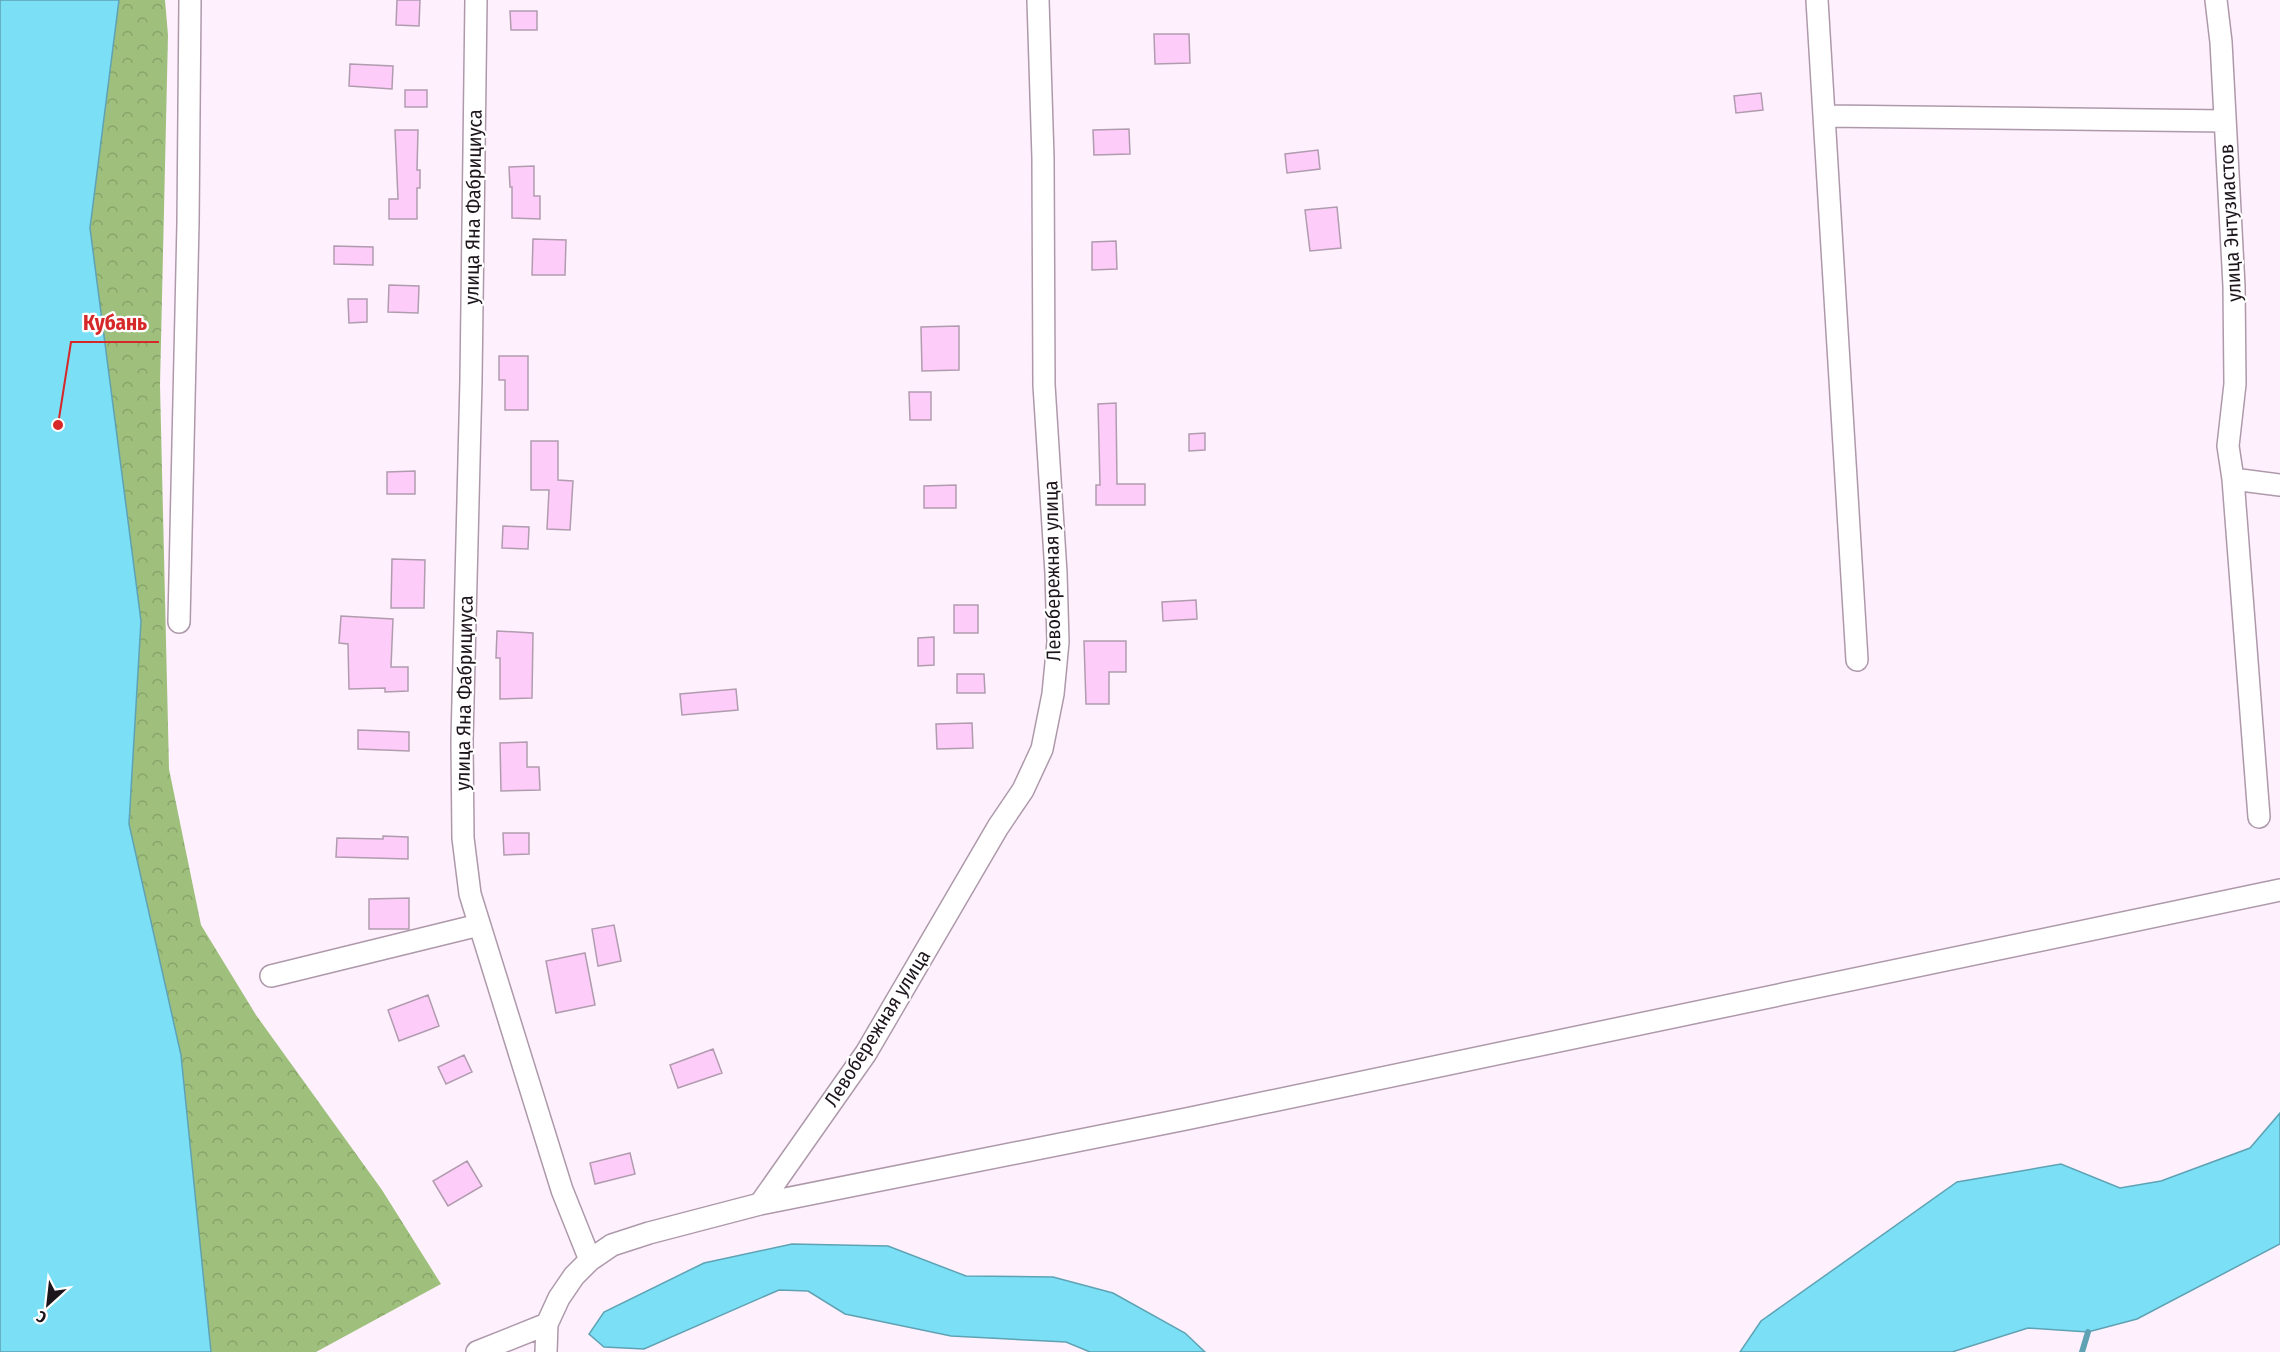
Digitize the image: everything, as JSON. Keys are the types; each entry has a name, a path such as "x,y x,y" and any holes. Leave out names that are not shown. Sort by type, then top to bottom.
{"street":[{"path":"179,622 188,223 190,0"},
{"name":"улица Яна Фабрициуса","path":"476,0 471,380 462,741 463,838 470,894 479,925 559,1180 590,1260"},
{"name":"Левобережная улица","path":"760,1204 866,1053 998,827 1023,790 1042,749 1053,694 1058,642 1044,385 1043,158 1038,0"},
{"path":"1817,0 1826,116 1857,660"},
{"name":"улица Энтузиастов","path":"2216,0 2221,42 2234,286 2235,384 2228,446 2233,479 2259,817"},
{"path":"1826,116 2225,121"},
{"path":"2233,479 2280,485"},
{"path":"546,1352 547,1324 559,1298 574,1275 590,1260 612,1245 649,1233 760,1204 1197,1116 2280,890"},
{"path":"271,976 479,925"},
{"path":"477,1352 547,1324"}],"green space":[{"path":"119,0 165,0 168,35 160,385 169,769 201,925 256,1015 382,1190 441,1284 316,1352 211,1352 181,1055 129,824 141,621 89,228"}],"water":[{"path":"0,0 119,0 90,228 141,621 129,824 181,1055 211,1352 0,1352"},
{"path":"2280,1113 2280,1244 2137,1319 2088,1332 2028,1328 1952,1352 1740,1352 1761,1321 1957,1182 2061,1164 2120,1188 2161,1181 2250,1148"},
{"path":"792,1244 888,1246 966,1276 1053,1277 1113,1293 1185,1333 1205,1352 1090,1352 1066,1342 951,1336 845,1314 808,1291 779,1290 644,1349 604,1347 589,1334 604,1312 704,1263"}],"building":[{"path":"397,0 420,0 419,26 396,25"},
{"path":"510,11 537,11 537,30 511,30"},
{"path":"1154,34 1189,34 1190,63 1155,64"},
{"path":"350,64 393,66 392,89 349,86"},
{"path":"405,90 427,90 427,107 405,107"},
{"path":"1761,93 1763,110 1736,113 1734,96"},
{"path":"1129,129 1130,154 1094,155 1093,130"},
{"path":"395,130 418,130 417,170 420,170 420,188 417,188 417,219 389,219 389,199 398,199"},
{"path":"1318,150 1320,169 1287,173 1285,154"},
{"path":"534,166 534,196 540,196 540,219 512,218 512,187 510,187 509,167"},
{"path":"1337,207 1341,248 1310,251 1305,210"},
{"path":"533,239 566,240 565,275 532,275"},
{"path":"1116,241 1117,269 1092,270 1092,242"},
{"path":"334,246 373,247 373,265 334,264"},
{"path":"389,285 419,286 418,313 388,312"},
{"path":"348,299 367,299 367,322 349,323"},
{"path":"959,326 959,370 922,371 921,327"},
{"path":"499,356 528,356 528,410 505,410 505,380 499,380"},
{"path":"909,392 931,392 931,420 910,420"},
{"path":"1116,403 1117,484 1145,484 1145,505 1096,505 1096,485 1100,485 1098,404"},
{"path":"1205,433 1205,450 1189,451 1189,434"},
{"path":"531,441 558,441 558,480 573,481 570,530 547,529 549,490 531,490"},
{"path":"415,471 415,494 387,494 387,472"},
{"path":"956,485 956,508 924,508 924,486"},
{"path":"503,526 529,527 528,549 502,548"},
{"path":"392,559 425,560 424,608 391,608"},
{"path":"1196,600 1197,619 1163,621 1162,602"},
{"path":"954,605 978,605 978,633 954,633"},
{"path":"341,616 393,619 391,667 408,667 408,691 385,692 385,688 349,689 348,644 339,643"},
{"path":"497,631 533,633 532,698 500,699 500,658 496,658"},
{"path":"934,637 934,665 918,666 918,638"},
{"path":"1084,641 1126,641 1126,672 1109,672 1109,704 1086,704"},
{"path":"957,674 984,674 985,693 957,693"},
{"path":"736,689 738,710 682,715 680,694"},
{"path":"972,723 973,748 937,749 936,724"},
{"path":"358,730 409,732 409,751 358,749"},
{"path":"527,742 527,767 539,767 540,790 501,791 500,743"},
{"path":"503,833 529,833 529,854 504,855"},
{"path":"383,836 408,837 408,859 336,857 337,838 383,839"},
{"path":"409,898 409,929 369,929 369,899"},
{"path":"614,925 621,961 598,966 592,929"},
{"path":"585,953 595,1005 556,1013 546,961"},
{"path":"428,995 439,1026 399,1041 388,1010"},
{"path":"713,1049 722,1073 678,1088 670,1065"},
{"path":"464,1055 472,1072 446,1084 438,1067"},
{"path":"630,1153 635,1174 595,1184 590,1163"},
{"path":"467,1161 482,1186 448,1206 433,1181"}],"waterway":[{"path":"2082,1352 2088,1332"}],"place":[{"name":"Кубань","path":"58,425"}]}
